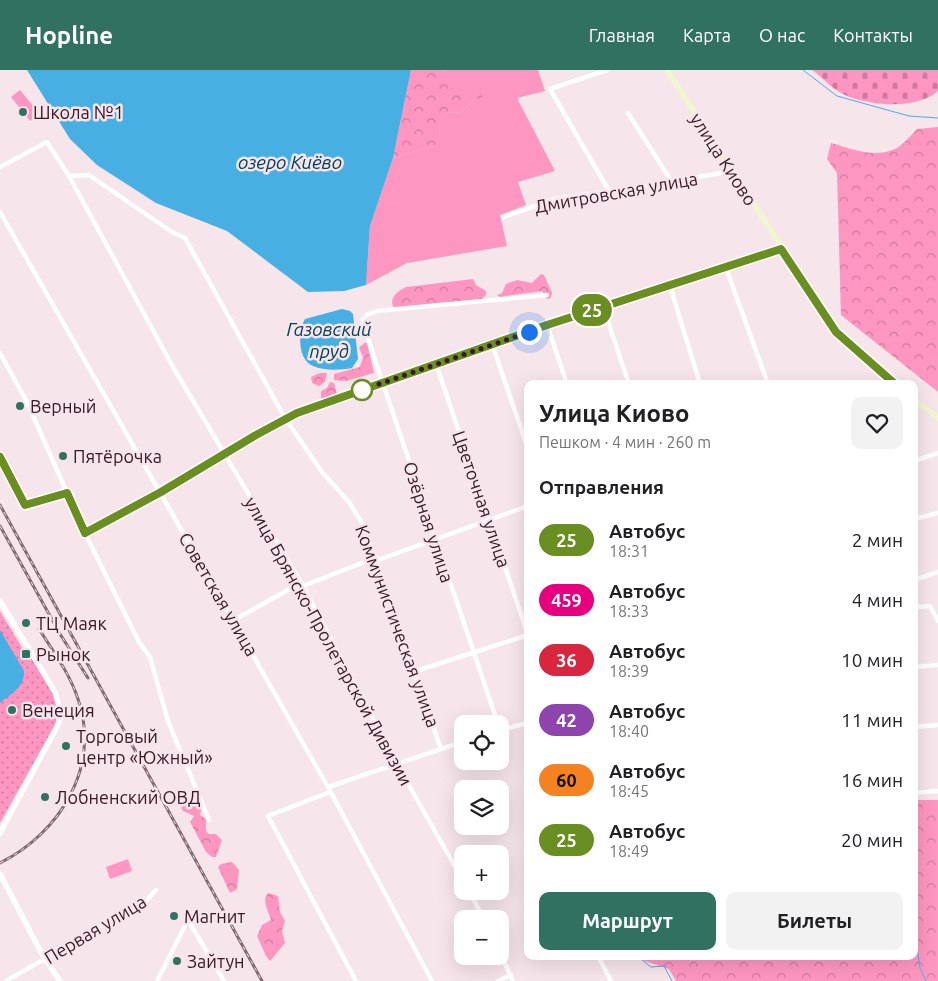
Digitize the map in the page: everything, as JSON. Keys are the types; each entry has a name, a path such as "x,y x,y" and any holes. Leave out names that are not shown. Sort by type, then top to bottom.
{"main road":[{"name":"улица Киово","path":"667,70 836,332 890,380"},
{"path":"918,402 938,418"}],"street":[{"path":"607,70 550,89 609,191"},
{"path":"628,113 672,182"},
{"name":"улица Брянско-Пролетарской Дивизии","path":"0,167 47,142 70,176 173,367 303,586 397,764 454,865"},
{"name":"Дмитровская улица","path":"503,217 555,199 672,182 731,171"},
{"name":"Коммунистическая улица","path":"70,176 89,175 172,232 185,238 284,418 322,472 340,490 359,516 377,558 441,748"},
{"name":"Советская улица","path":"0,212 328,787 432,981"},
{"path":"85,533 161,492 284,418 547,325 781,249"},
{"path":"726,268 767,380"},
{"path":"670,286 699,380"},
{"name":"Озёрная улица","path":"495,715 363,320 366,314 377,311 546,295"},
{"path":"603,307 628,380"},
{"path":"547,325 566,380"},
{"path":"492,344 524,437"},
{"path":"0,353 27,402 85,533 139,642 150,657 168,721 210,820"},
{"name":"Цветочная улица","path":"436,364 524,623"},
{"path":"918,460 938,453"},
{"path":"0,457 25,505 67,493"},
{"path":"234,620 298,585 303,586 377,558 524,507"},
{"path":"918,518 938,513"},
{"path":"918,579 938,572"},
{"path":"0,601 53,686 61,713 58,725 0,833"},
{"path":"918,606 930,606 938,621"},
{"path":"416,671 524,636"},
{"path":"918,667 938,665"},
{"path":"509,728 524,725"},
{"path":"918,727 938,725"},
{"path":"328,787 454,744"},
{"path":"918,793 938,791"},
{"path":"330,792 268,816 356,981"},
{"path":"0,874 45,960 60,981"},
{"name":"Первая улица","path":"6,981 146,901 156,890"},
{"path":"157,981 188,920 224,981"},
{"path":"600,960 611,981"},
{"path":"505,965 514,981"},
{"path":"498,981 510,975"}],"green space":[{"path":"411,70 444,70 456,89 484,89 482,98 474,100 460,113 449,112 441,117 437,145 393,158"},
{"path":"444,70 538,70 545,91 517,98 555,171 518,182 526,205 500,215 507,246 407,263 366,285 370,226 393,158 437,145 441,117 449,112 460,113 474,100 482,97 484,89 455,89"},
{"path":"812,70 938,70 938,91 918,101 905,103 892,104 865,101 839,92"},
{"path":"20,90 39,113 30,121 11,97"},
{"path":"938,127 938,392 841,315 837,173 827,159 831,143 864,152 881,153 897,148 917,129"},
{"path":"541,274 544,275 552,293 551,298 547,299 542,291 500,297 497,295 502,293 506,284 517,280 532,283"},
{"path":"473,279 476,285 486,291 486,295 482,299 394,308 392,304 395,295 406,287"},
{"path":"364,343 367,343 374,373 346,381 334,380 334,374 360,367 363,357 359,348"},
{"path":"320,373 327,373 325,382 319,386 312,383 311,377"},
{"path":"330,382 334,383 337,394 321,400 321,391 327,388"},
{"path":"0,611 27,656 31,657 51,688 57,714 56,723 0,823"},
{"path":"918,800 938,800 938,981 676,981 669,969 642,960 918,960"},
{"path":"198,801 202,807 200,815 206,819 206,831 209,834 216,834 222,840 216,857 212,857 206,852 190,822 194,816 183,811 181,808 184,805"},
{"path":"128,859 132,871 110,879 106,867"},
{"path":"232,862 239,870 237,889 230,893 218,867 221,864"},
{"path":"268,893 278,896 280,912 285,921 282,931 285,943 270,961 257,936 262,925 271,920 265,903"}],"water":[{"name":"озеро Киёво","path":"27,70 411,70 393,158 370,226 366,285 344,291 308,292 227,231 156,203 97,165 70,139"},
{"name":"Газовский пруд","path":"342,309 353,314 358,359 352,368 348,369 317,368 304,357 300,344 301,330 305,319"},
{"path":"0,630 24,671 24,677 20,686 0,703"}],"waterway":[{"path":"803,70 837,96 909,116 938,118"},
{"path":"918,954 920,968 926,981"},
{"path":"642,960 651,967 664,966 672,981"}],"railway":[{"path":"0,505 262,981"},
{"path":"0,526 60,634 88,678"},
{"path":"0,863 22,850 41,834 57,816 70,795 79,773 84,749 84,724 75,690 61,663 39,629"}],"bus line":[{"name":"25","path":"0,457 25,505 37,503 57,494 67,493 85,533 161,492 284,418 547,325 781,249 836,332 890,380"}],"place":[{"name":"Школа №1","path":"23,112"},
{"name":"Верный","path":"20,406"},
{"name":"Пятёрочка","path":"63,456"},
{"name":"ТЦ Маяк","path":"26,623"},
{"name":"Рынок","path":"26,654"},
{"name":"Венеция","path":"12,710"},
{"name":"Торговый центр «Южный»","path":"66,746"},
{"name":"Лобненский ОВД","path":"45,797"},
{"name":"Магнит","path":"174,916"},
{"name":"Зайтун","path":"177,961"}],"route":[{"path":"362,390 529,332"}]}
